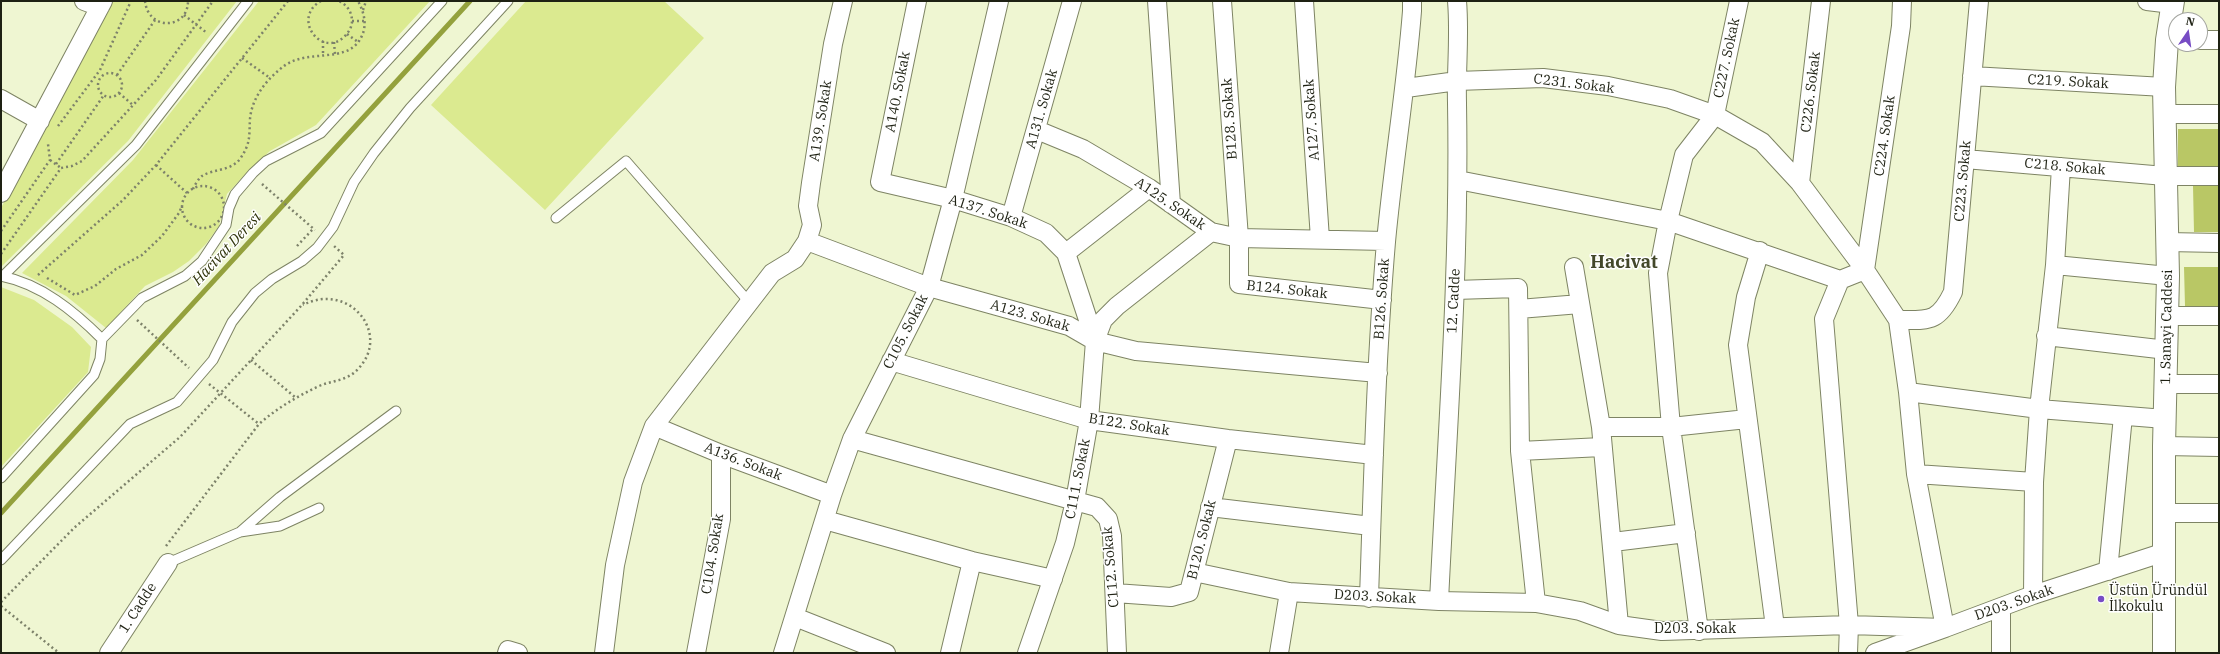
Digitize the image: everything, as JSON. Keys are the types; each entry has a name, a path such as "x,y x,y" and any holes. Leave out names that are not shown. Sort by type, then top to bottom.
{"street":[{"name":"A139. Sokak","path":"808,241 812,225 808,206 811,183 833,44 843,1"},
{"name":"A140. Sokak","path":"880,182 917,1"},
{"name":"C105. Sokak","path":"783,653 832,495 852,439 929,287 953,199 999,1"},
{"name":"A131. Sokak","path":"1011,217 1072,1"},
{"path":"1157,1 1171,204"},
{"name":"B128. Sokak","path":"1222,1 1239,238"},
{"name":"A127. Sokak","path":"1304,1 1320,239"},
{"name":"B126. Sokak","path":"1369,598 1374,455 1386,240 1406,88 1412,1"},
{"name":"12. Cadde","path":"1439,601 1455,290 1458,180 1457,81 1459,23 1457,1"},
{"name":"C227. Sokak","path":"1715,115 1739,1"},
{"name":"C226. Sokak","path":"1800,183 1821,1"},
{"name":"C224. Sokak","path":"1865,270 1901,26 1902,1"},
{"name":"C223. Sokak","path":"1898,320 1929,320 1945,308 1953,292 1979,1"},
{"path":"2147,1 2172,2"},
{"path":"3,187 47,125 96,3"},
{"path":"2208,40 2219,40"},
{"name":"1. Sanayi Caddesi","path":"2164,653 2164,446 2168,276 2164,88 2170,52"},
{"name":"C219. Sokak","path":"1972,76 2164,88"},
{"name":"C231. Sokak","path":"1406,88 1457,81 1543,78 1608,86 1670,99 1715,115 1762,142 1800,183 1865,270 1898,320"},
{"path":"1,100 47,125"},
{"path":"2164,114 2219,114"},
{"path":"1699,631 1671,427 1658,273 1668,221 1684,155 1715,115"},
{"name":"A125. Sokak","path":"1036,130 1083,149 1149,188 1211,232 1239,238 1386,240"},
{"name":"C218. Sokak","path":"1965,159 2165,176 2219,176"},
{"path":"2033,595 2034,482 2046,336 2055,265 2061,167"},
{"path":"1458,180 1668,221 1760,251 1840,280 1865,270"},
{"name":"A137. Sokak","path":"880,182 953,199 1011,217 1046,232 1066,253 1095,341"},
{"path":"1066,253 1149,188"},
{"name":"C111. Sokak","path":"1027,653 1053,579 1075,501 1089,420 1095,341 1103,320 1117,306 1211,232"},
{"name":"B124. Sokak","path":"1239,238 1239,284 1382,300"},
{"name":"A123. Sokak","path":"808,241 929,287 1069,326 1095,341 1136,351 1378,373"},
{"path":"604,653 615,565 633,482 654,426 772,273 795,260 808,241"},
{"path":"2167,242 2219,243"},
{"path":"1760,251 1746,297 1738,345 1775,627"},
{"path":"2055,265 2168,276"},
{"path":"1574,267 1601,427 1619,625"},
{"path":"1840,280 1824,319 1849,625 1848,653"},
{"path":"1455,290 1518,288 1520,451 1536,603"},
{"path":"1518,309 1580,304"},
{"path":"2167,316 2219,316"},
{"path":"1875,653 1945,628 1916,474 1908,392 1898,320"},
{"path":"2046,336 2167,350"},
{"name":"B122. Sokak","path":"891,361 1089,420 1228,439 1374,455"},
{"path":"2166,384 2219,384"},
{"path":"1908,392 2039,409 2165,419"},
{"path":"2108,571 2123,416"},
{"path":"1601,427 1671,427 1747,419"},
{"name":"A136. Sokak","path":"654,426 721,454 832,495"},
{"name":"C112. Sokak","path":"852,439 1097,507 1108,520 1112,536 1117,653"},
{"name":"B120. Sokak","path":"1114,593 1171,597 1189,592 1228,439"},
{"path":"2164,446 2219,447"},
{"path":"1520,451 1602,447"},
{"name":"C104. Sokak","path":"696,653 721,518 721,454"},
{"path":"1916,474 2034,482"},
{"path":"1210,508 1372,526"},
{"path":"2165,513 2219,513"},
{"path":"825,520 972,561 1053,579"},
{"path":"1612,542 1686,533"},
{"name":"D203. Sokak","path":"1194,572 1289,592 1369,598 1536,603 1580,610 1619,625 1662,632 1849,625 1945,628 2033,595 2165,552"},
{"name":"1. Cadde","path":"109,653 166,555"},
{"path":"950,653 972,561"},
{"path":"1279,653 1289,592"},
{"path":"2001,607 2001,653"},
{"path":"795,617 848,645 886,653"}],"lane":[{"path":"102,339 83,320 61,303 33,287 2,276 136,145 248,1"},
{"path":"1,478 94,375 100,359 102,339 142,298 184,276 202,261 226,225 229,208 235,194 253,173 266,161 321,133 442,1"},
{"path":"1,560 130,424 177,402 213,360 232,322 255,294 272,279 302,261 318,248 332,227 354,182 374,153 410,108 508,1"},
{"path":"556,218 626,161 749,302"},
{"path":"240,532 280,497 396,411"},
{"path":"166,555 240,532 280,526 319,508"}],"path":[{"path":"47,125 96,77 131,1"},
{"path":"145,1 146,9 155,20 169,23 176,21 184,14 188,1"},
{"path":"1,254 61,168 72,166 82,161 134,106 156,80 213,1"},
{"path":"35,278 123,200 156,165 288,1"},
{"path":"321,1 312,9 308,23 314,36 323,41 334,42 347,34 352,21 349,9 340,1"},
{"path":"193,189 202,176 222,170 239,160 250,140 250,117 257,96 270,78 286,65 303,57 323,54 340,54 350,49 358,42 363,32 365,21 363,10 358,1"},
{"path":"363,10 366,1"},
{"path":"184,14 210,35"},
{"path":"117,75 155,20"},
{"path":"352,21 365,21"},
{"path":"347,34 358,42"},
{"path":"323,41 323,54"},
{"path":"334,42 335,54"},
{"path":"242,58 270,78"},
{"path":"109,73 117,75 122,85 119,93 110,97 104,95 99,87 100,80 109,73"},
{"path":"96,77 100,80"},
{"path":"119,93 134,106"},
{"path":"56,164 104,95"},
{"path":"1,231 50,160 48,148 49,140"},
{"path":"50,160 61,168"},
{"path":"156,165 187,193"},
{"path":"1,602 74,528 180,436 301,306 344,255 263,183"},
{"path":"39,274 58,283 75,295 95,286 116,269 142,255 155,245 179,213 187,193 193,189 206,186 219,192 224,205 221,218 210,227 197,227 186,219 182,206"},
{"path":"166,555 258,424 276,409 319,386 348,378 363,363 370,344 369,330 363,317 354,306 341,300 320,298 301,306"},
{"path":"135,319 199,376 258,424"},
{"path":"251,360 296,398"},
{"path":"1,606 59,653"}],"green space":[{"path":"110,1 237,1 128,141 1,267 1,208"},
{"path":"259,1 430,1 316,125 270,151 249,170 227,194 219,226 206,244 189,261 173,272 145,286 106,328 66,296 22,273 133,160"},
{"path":"526,1 664,1 704,38 545,210 431,105"},
{"path":"1,287 34,300 72,327 91,347 88,372 1,467"}],"building":[{"path":"2178,129 2219,129 2219,166 2178,166"},
{"path":"2193,186 2219,186 2219,232 2194,232"},
{"path":"2184,267 2219,267 2219,306 2185,306"}],"waterway":[{"name":"Hacivat Deresi","path":"1,513 470,1"}],"place":[{"name":"Üstün Üründül İlkokulu","path":"2101,599"}],"district":[{"name":"Hacivat","path":"1624,263"}]}
